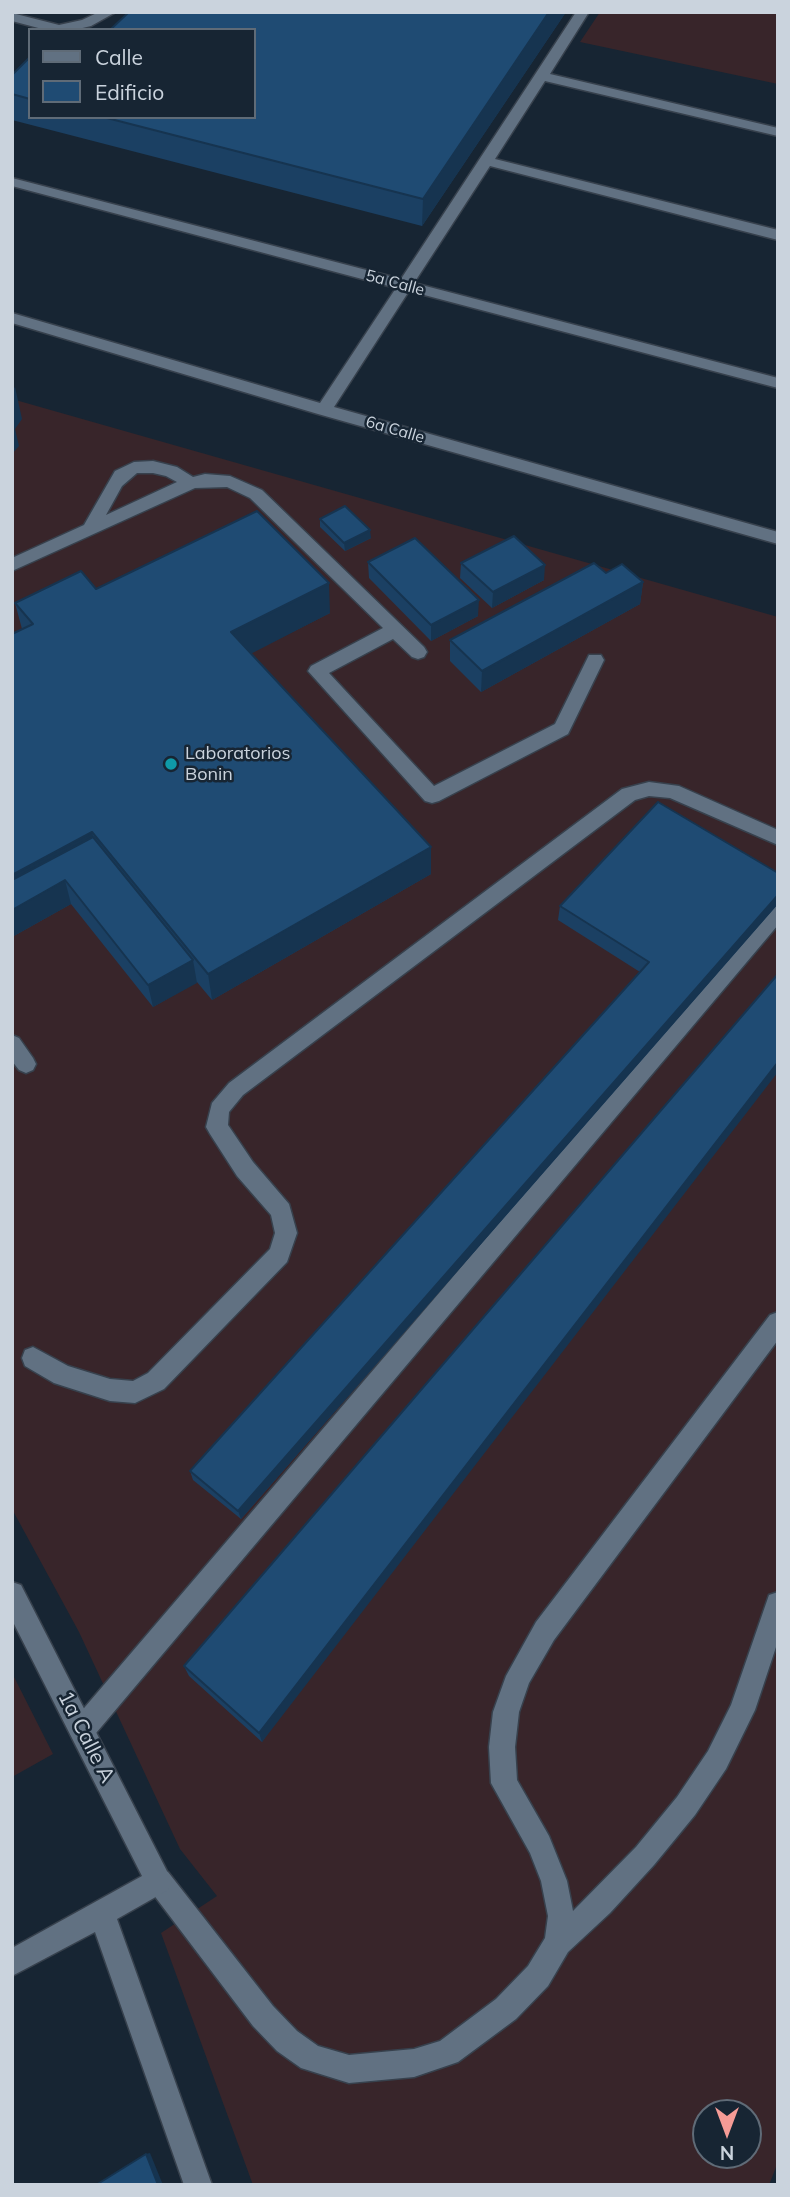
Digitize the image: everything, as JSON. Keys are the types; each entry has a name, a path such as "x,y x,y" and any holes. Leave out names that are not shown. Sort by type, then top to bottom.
{"street":[{"path":"64,28 86,23 110,12"},
{"path":"324,410 583,12"},
{"path":"12,17 55,28"},
{"path":"541,76 778,132"},
{"path":"486,161 778,235"},
{"name":"5a Calle","path":"12,182 778,383"},
{"name":"6a Calle","path":"12,318 324,410 778,538"},
{"path":"91,528 115,483 121,475 134,468 153,467 170,471 191,484"},
{"path":"12,565 191,484 205,480 230,482 256,494 418,652"},
{"path":"12,545 34,554"},
{"path":"395,630 317,671 432,796 562,729 595,660"},
{"path":"33,1358 62,1375 110,1390 135,1392 156,1381 279,1255 286,1233 281,1211 244,1169 217,1127 219,1109 236,1088 629,794 649,789 672,791 778,838"},
{"path":"82,1730 778,911"},
{"path":"12,1044 26,1064"},
{"path":"558,1942 561,1916 554,1881 540,1845 505,1783 502,1747 506,1712 519,1676 545,1631 777,1323"},
{"name":"1a Calle A","path":"12,1594 159,1881 263,2016 287,2041 311,2058 349,2069 414,2063 448,2052 506,2009 538,1976 558,1942"},
{"path":"558,1942 601,1904 645,1856 686,1806 717,1760 742,1710 778,1604"},
{"path":"12,1964 159,1881"},
{"path":"102,1915 198,2185"}],"shaded area":[{"path":"600,12 778,12 778,84 580,42"},
{"path":"12,399 778,617 778,2162 769,2185 253,2185 161,1933 217,1896 180,1849 79,1632 12,1509"},
{"path":"12,1673 53,1754 12,1777"}],"building":[{"path":"129,12 549,12 423,199 111,119 256,119 256,28 112,28"},
{"path":"28,59 28,98 12,94 12,75"},
{"path":"345,506 370,530 344,543 320,519"},
{"name":"Laboratorios Bonin","path":"257,511 329,583 231,632 431,847 208,974 92,832 12,875 12,634 33,624 15,603 81,571 96,589"},
{"path":"514,536 545,565 493,592 461,563"},
{"path":"415,538 479,600 431,625 368,562"},
{"path":"594,563 606,573 622,564 643,582 482,671 450,640"},
{"path":"658,802 778,873 778,895 238,1511 190,1471 649,962 560,906"},
{"path":"93,837 193,960 148,985 65,880 12,910 12,880"},
{"path":"778,974 778,1062 259,1733 184,1666"},
{"path":"146,2154 158,2185 96,2185"}],"place":[{"name":"Laboratorios Bonin","path":"171,764"}]}
